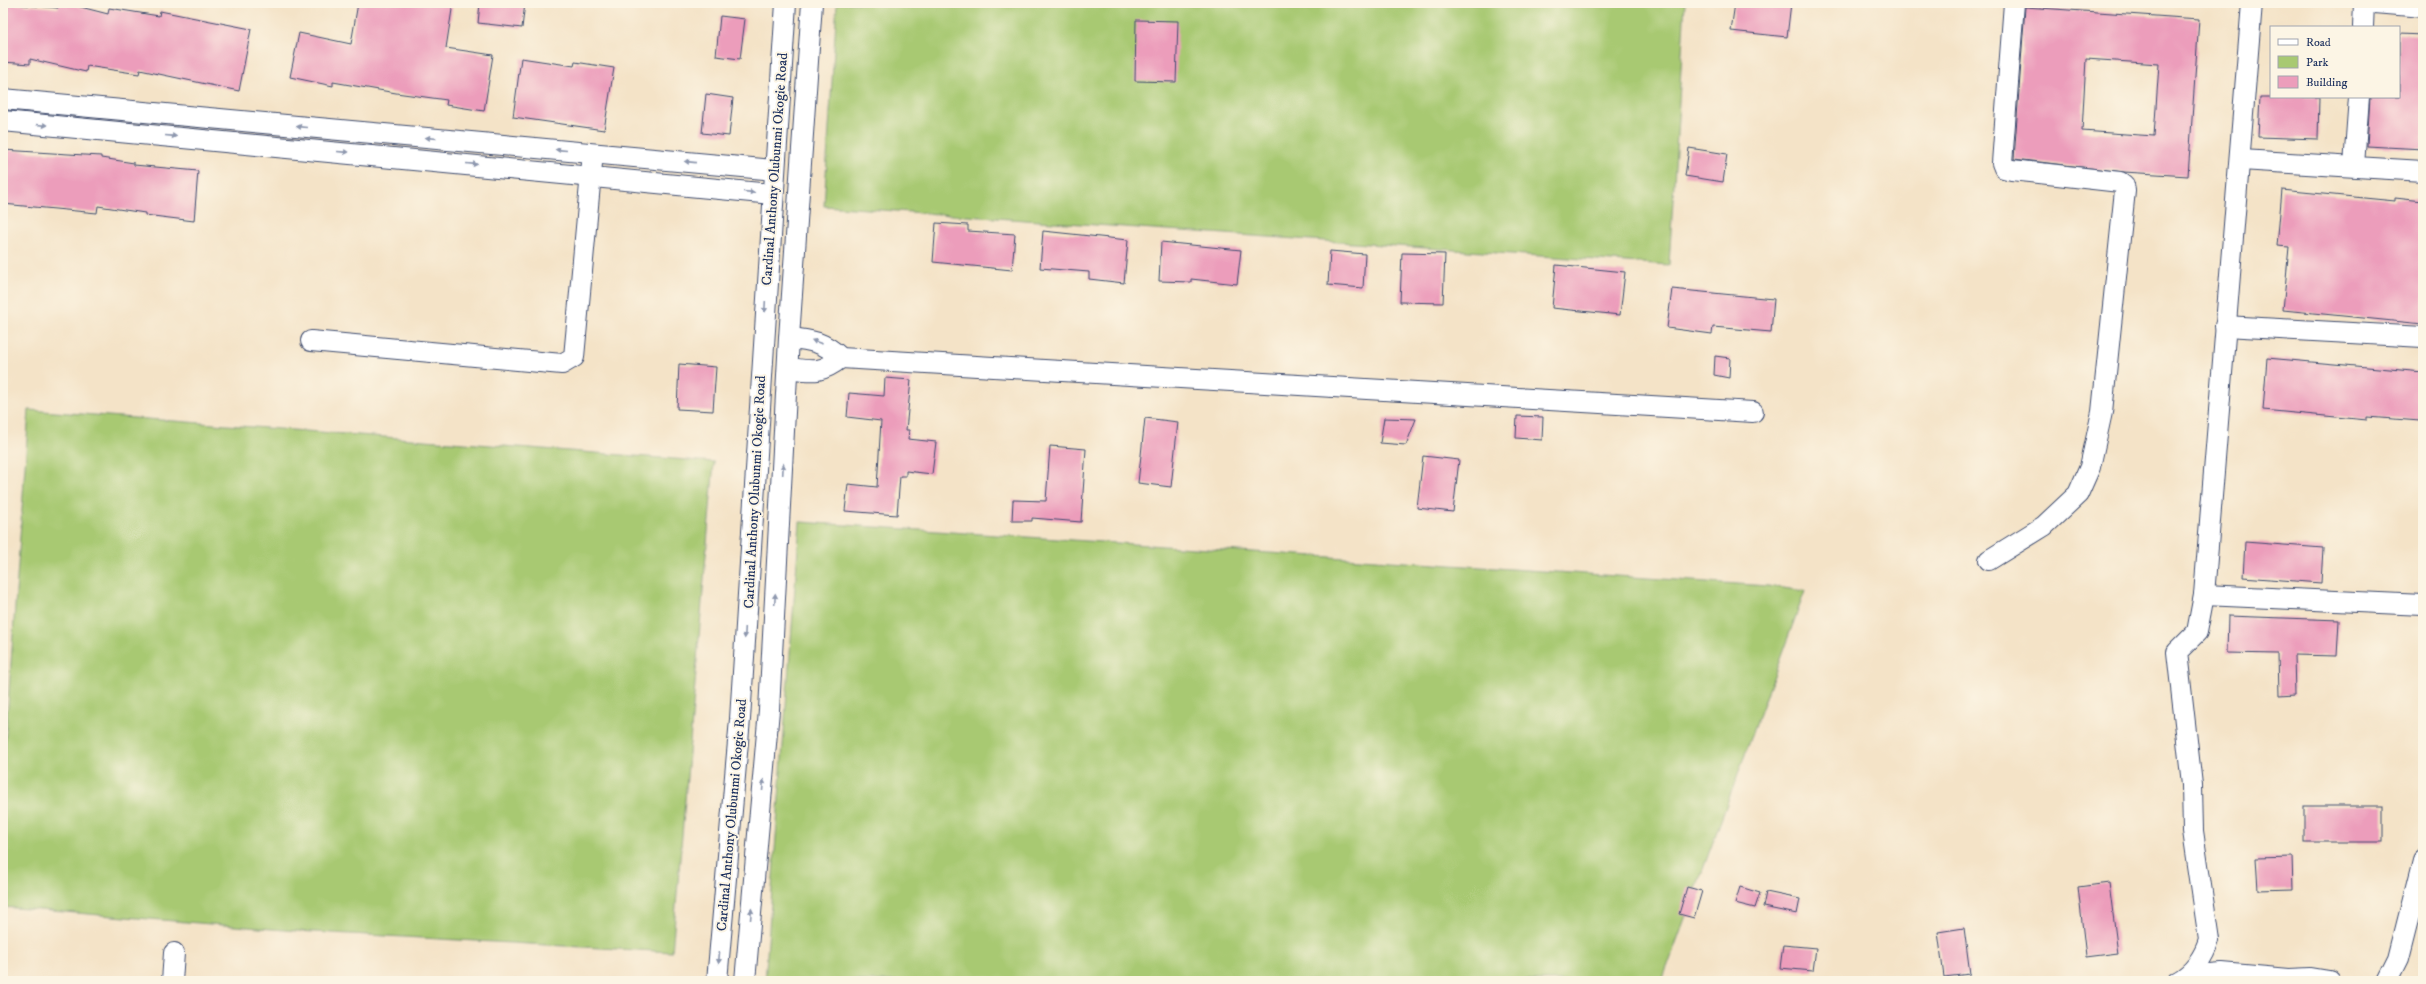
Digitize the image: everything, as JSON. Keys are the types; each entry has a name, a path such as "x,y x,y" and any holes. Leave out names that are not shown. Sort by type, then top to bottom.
{"street":[{"name":"Cardinal Anthony Olubunmi Okogie Road","path":"717,981 740,719 772,194 786,3"},
{"name":"Cardinal Anthony Olubunmi Okogie Road","path":"745,981 769,710 789,338 812,3"},
{"path":"1988,560 2044,526 2078,494 2090,467 2102,412 2125,190 2124,185 2120,182 2004,168 2002,163 2014,3"},
{"path":"2182,979 2205,953 2209,931 2193,831 2192,785 2177,652 2197,632 2204,595 2225,326 2241,160 2252,3"},
{"path":"2363,26 2364,3"},
{"path":"2374,3 2423,7"},
{"path":"2354,165 2359,98"},
{"path":"3,99 774,170"},
{"path":"3,121 591,175 772,194"},
{"path":"311,341 562,364 574,357 593,153"},
{"path":"2241,160 2354,165 2423,171"},
{"path":"2225,326 2423,337"},
{"path":"789,338 812,340 829,347 841,358 1754,412"},
{"path":"788,368 812,371 828,369 841,358"},
{"path":"2204,595 2423,605"},
{"path":"2387,981 2398,959 2423,860"},
{"path":"172,981 174,953"},
{"path":"2205,953 2222,974"},
{"path":"2182,979 2222,974 2289,980 2311,978 2329,981"}],"green space":[{"path":"837,3 1685,3 1669,265 824,206"},
{"path":"29,410 714,462 672,952 296,931 3,907 3,775"},
{"path":"800,522 1768,586 1805,591 1662,981 765,981"}],"building":[{"path":"3,3 58,8 59,3 65,3 108,14 109,8 159,16 160,11 251,29 239,91 140,70 139,74 87,66 86,72 30,59 30,64 3,62"},
{"path":"358,3 453,3 446,48 493,55 484,111 446,105 447,100 333,82 333,86 290,77 299,33 351,44"},
{"path":"480,3 525,3 522,28 478,23"},
{"path":"1735,3 1791,3 1787,37 1731,31"},
{"path":"2025,7 2199,19 2188,176 2124,172 2014,159","holes":["2086,59 2159,64 2154,136 2082,131"]},
{"path":"720,16 745,19 740,59 716,56"},
{"path":"1136,20 1178,21 1176,82 1135,81"},
{"path":"2400,34 2423,35 2423,149 2367,146 2370,98 2400,98"},
{"path":"521,58 574,66 575,62 614,68 604,130 513,117"},
{"path":"706,94 733,98 729,136 702,133"},
{"path":"2260,97 2319,98 2318,139 2258,137"},
{"path":"1689,148 1727,154 1723,182 1685,176"},
{"path":"3,150 101,156 101,158 134,163 134,165 198,171 194,221 145,215 145,213 98,206 97,213 3,204"},
{"path":"2282,190 2395,201 2395,198 2423,201 2423,324 2283,310 2289,247 2277,246"},
{"path":"936,223 968,225 968,231 1015,234 1012,270 933,262"},
{"path":"1043,231 1128,240 1124,283 1089,279 1089,272 1040,268"},
{"path":"1161,242 1241,250 1237,284 1191,279 1191,282 1159,281"},
{"path":"1330,251 1365,254 1363,288 1328,285"},
{"path":"1402,253 1445,254 1443,303 1400,302"},
{"path":"1556,265 1625,272 1620,315 1552,308"},
{"path":"1672,289 1774,299 1771,332 1713,327 1712,334 1667,328"},
{"path":"1715,356 1730,358 1729,378 1714,375"},
{"path":"2267,358 2423,372 2420,421 2367,417 2367,420 2263,410"},
{"path":"679,364 716,367 713,411 677,409"},
{"path":"885,378 911,380 906,430 909,430 908,439 936,442 932,474 906,471 906,476 900,476 897,515 845,511 848,484 877,487 881,421 847,417 849,393 884,396"},
{"path":"1517,416 1543,417 1542,440 1516,438"},
{"path":"1145,418 1178,422 1171,487 1138,483"},
{"path":"1384,418 1416,419 1406,445 1380,443"},
{"path":"1050,446 1086,449 1081,522 1032,518 1032,521 1012,521 1013,500 1046,501"},
{"path":"1423,456 1459,460 1453,512 1417,508"},
{"path":"2245,542 2323,548 2321,583 2243,577"},
{"path":"2228,616 2339,620 2337,656 2294,655 2295,695 2279,696 2278,654 2227,653"},
{"path":"2304,806 2383,806 2383,842 2304,842"},
{"path":"2292,857 2293,889 2258,890 2256,858"},
{"path":"2109,883 2118,953 2086,957 2078,887"},
{"path":"1687,887 1702,891 1694,918 1679,914"},
{"path":"1740,887 1760,893 1755,908 1735,903"},
{"path":"1766,892 1800,899 1797,914 1763,907"},
{"path":"1964,928 1970,974 1944,977 1938,932"},
{"path":"1783,945 1816,948 1813,971 1780,968"}]}
